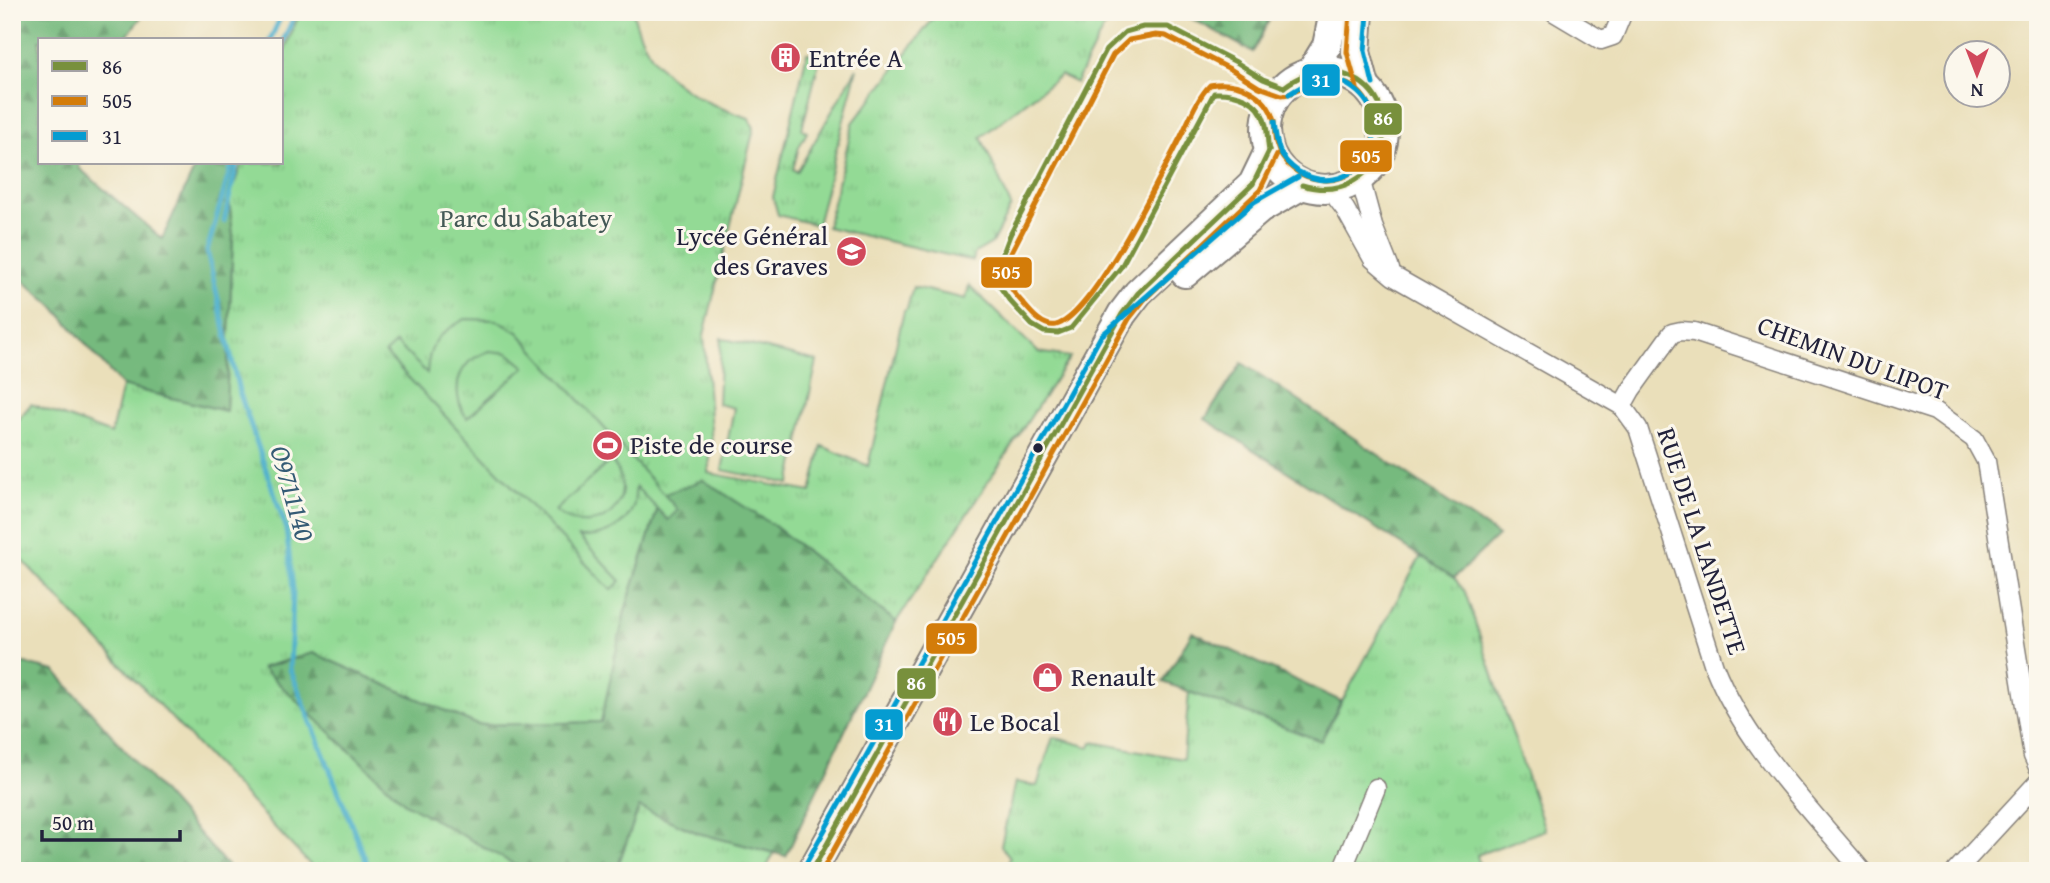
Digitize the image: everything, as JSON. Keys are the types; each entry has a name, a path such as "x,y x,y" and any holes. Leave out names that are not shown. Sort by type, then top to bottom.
{"main road":[{"path":"1311,72 1327,46 1334,12"},
{"path":"1359,12 1356,52 1365,86"},
{"path":"1108,341 1260,209 1316,187 1345,186 1360,178 1372,166 1381,150 1384,133 1383,116 1376,99 1365,86 1349,75 1330,71 1311,72 1296,77 1275,97 1265,124 1269,151 1277,165 1288,177 1316,187"},
{"path":"812,871 1122,314 1138,293 1253,184 1269,151"}],"street":[{"path":"1554,12 1601,40 1613,36 1623,12"},
{"path":"1360,178 1373,226 1393,276"},
{"name":"RUE DE LA LANDETTE","path":"1316,187 1345,209 1373,259 1393,276 1622,406 1638,428 1726,696 1769,759 1862,871"},
{"name":"CHEMIN DU LIPOT","path":"1622,406 1672,333 1694,332 1935,411 1974,439 1986,461 2033,756 2038,768"},
{"path":"1956,871 2038,782"},
{"path":"1346,871 1345,863 1376,788"}],"green space":[{"path":"12,12 145,12 126,38 38,38 38,164 80,164 79,168 162,239 197,164 234,164 229,199 233,236 226,411 122,386 55,308 12,271"},
{"name":"Parc du Sabatey","path":"300,12 633,12 649,52 676,82 710,103 749,118 754,128 704,335 712,444 708,473 811,492 822,446 868,466 904,311 907,309 913,287 966,299 969,285 1038,352 1070,357 896,622 773,525 662,495 625,611 602,722 478,725 313,653 263,667 405,803 526,871 316,871 12,549 12,427 31,404 111,434 122,386 226,411 233,236 229,199 242,164 284,164 284,51"},
{"path":"938,12 1124,12 1103,29 1076,83 1061,75 981,137 1011,206 992,243 975,253 973,261 827,227 853,123"},
{"path":"1180,12 1273,12 1253,52"},
{"path":"815,48 822,50 802,129 807,132 799,147 793,169 797,172 857,68 817,225 778,215 773,197 807,53 813,54"},
{"path":"465,319 496,320 518,332 678,510 668,520 636,487 634,504 626,519 612,530 596,536 579,537 621,581 611,590 385,353 396,343 427,373 433,346","holes":["489,351 508,353 525,367 467,418 458,397 460,375 471,360","611,460 620,475 622,490 619,503 611,513 599,520 586,522 571,520 555,511"]},
{"path":"721,338 817,361 790,484 722,470 734,408 718,404"},
{"path":"1242,363 1498,536 1454,578 1205,419"},
{"path":"703,480 773,525 896,622 786,856 698,833 639,807 616,871 526,871 405,803 262,668 313,653 478,725 601,722 625,611 662,495"},
{"path":"1421,556 1454,578 1465,592 1545,830 1477,855 1481,871 1027,871 1008,864 1010,858 1001,846 1015,782 1037,786 1053,737 1090,747 1092,742 1183,759 1189,692 1321,740"},
{"path":"1192,632 1341,701 1321,741 1163,682"},
{"path":"12,661 55,671 232,871 12,871"},
{"path":"639,807 698,833 774,853 765,871 616,871"}],"waterway":[{"name":"O9711140","path":"271,38 283,12"},
{"path":"284,39 296,12"},
{"name":"O9711140","path":"232,164 207,251 239,391 286,528 293,590 290,669 370,871"},
{"path":"224,221 237,164"}],"transit line":[{"name":"505","path":"1350,12 1347,52 1357,88"},
{"name":"31","path":"1368,13 1365,51 1373,84"},
{"name":"86","path":"1269,151 1266,125 1262,114 1252,102 1230,94 1214,93 1121,267 1071,328 1058,333 1044,332 1032,325 998,284 995,274 1010,235 1106,50 1125,32 1143,27 1168,27 1263,79 1284,87"},
{"name":"505","path":"1156,35 1166,36 1259,87 1282,95 1329,80 1356,89 1367,103 1373,119 1373,137 1368,154 1357,168 1342,177 1323,180 1300,174 1288,164 1279,151 1274,121 1265,103 1258,96 1240,87 1210,85 1197,103 1143,209 1107,271 1071,316 1056,325 1046,324 1032,314 1011,287 1006,272 1008,259 1113,55 1129,40 1156,35"},
{"name":"86","path":"1284,87 1310,73 1339,73 1364,85 1378,103 1384,124 1381,146 1371,166 1354,181 1330,188 1302,185"},
{"name":"31","path":"1274,122 1280,152 1299,172 1320,179 1340,178 1356,169 1368,154 1374,137 1374,118 1365,100 1348,85 1340,81 1318,80 1289,94"},
{"name":"86","path":"812,871 1122,314 1138,293 1253,184 1269,151"},
{"name":"505","path":"822,871 1129,319 1145,299 1260,190 1277,155"},
{"name":"31","path":"804,867 1101,336 1254,202 1298,177"}],"place":[{"name":"Entrée A","path":"786,58"},
{"name":"Lycée Général des Graves","path":"851,251"},
{"name":"Piste de course","path":"607,445"},
{"name":"Renault","path":"1048,677"},
{"name":"Le Bocal","path":"947,722"}]}
